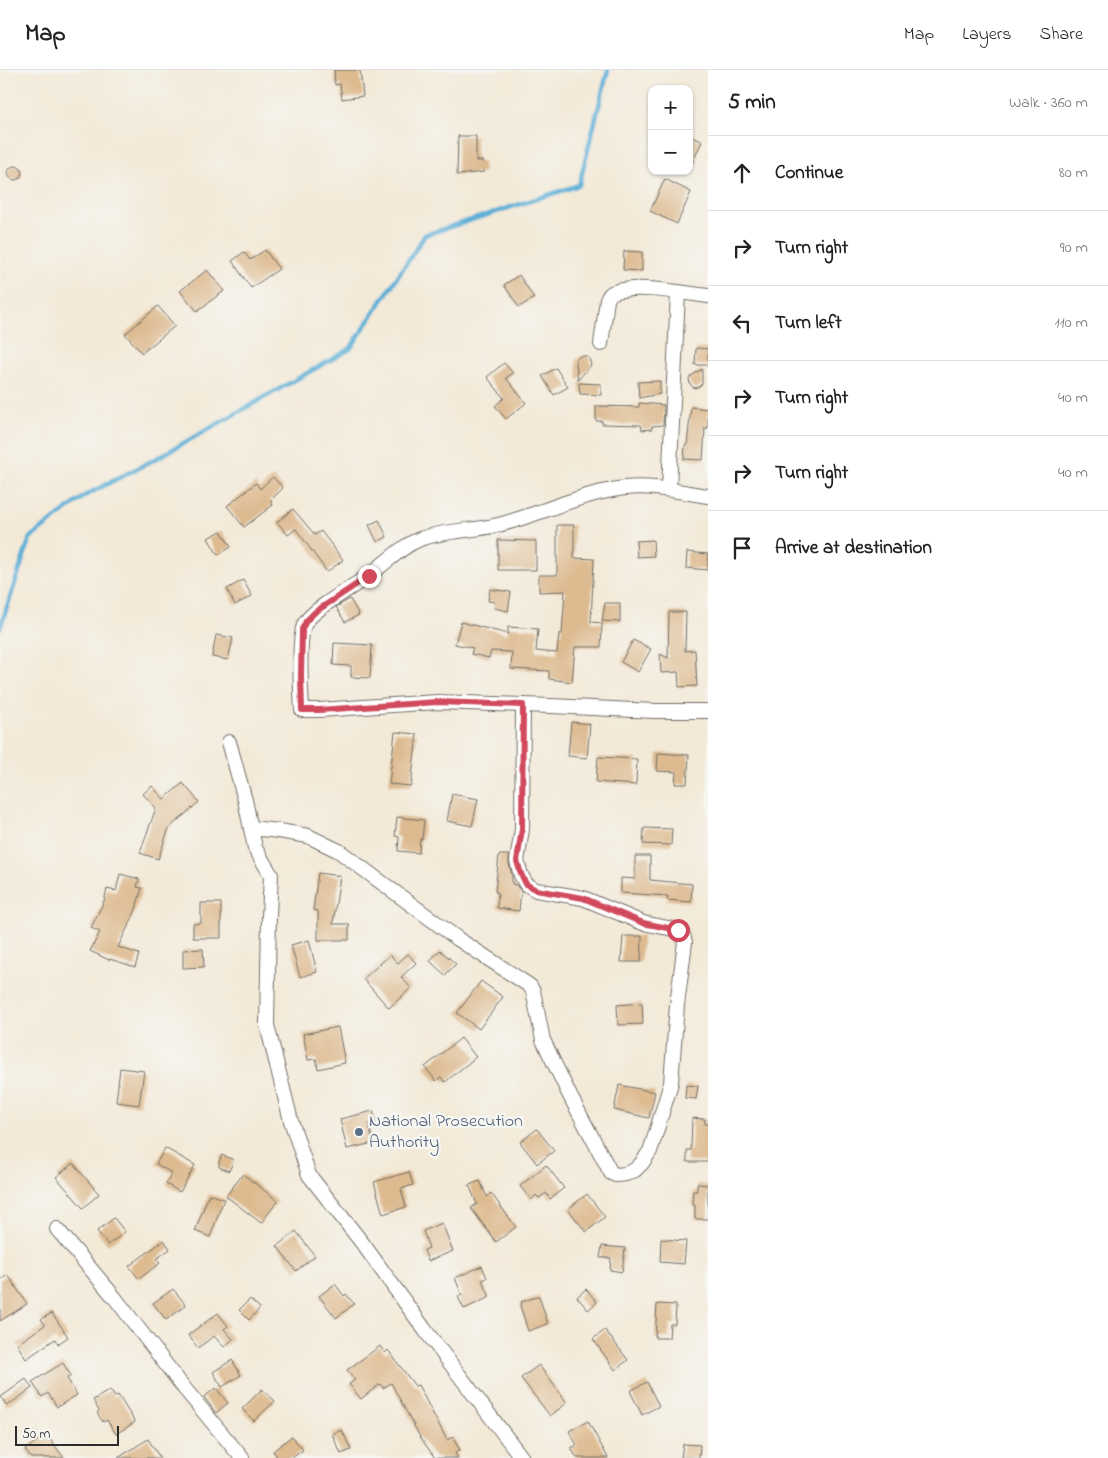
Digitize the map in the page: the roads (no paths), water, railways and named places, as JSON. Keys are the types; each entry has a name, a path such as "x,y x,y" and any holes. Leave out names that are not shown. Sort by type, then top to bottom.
{"street":[{"path":"601,344 607,300 612,293 634,289 661,290 708,296"},
{"path":"669,489 678,292"},
{"path":"708,496 669,489 627,488 607,491 501,524 421,539 408,545 369,576 315,612 306,621 302,629 301,676 302,710 437,702 654,711 708,711"},
{"path":"251,828 308,836 339,850 458,939 530,986 533,991 543,1040 608,1170 616,1175 626,1174 635,1170 650,1151 672,1083 677,1005 685,942 683,935 678,930 643,923 583,898 536,890 526,884 517,861 522,829 523,705"},
{"path":"229,742 245,800 255,848 271,875 268,1025 291,1121 309,1174 364,1244 425,1330 522,1458"},
{"path":"56,1229 115,1298 184,1388 242,1458"}],"waterway":[{"path":"0,628 30,538 86,495 159,457 350,349 425,235 579,185 608,70"}],"place":[{"name":"National Prosecution Authority","path":"359,1132"}]}
